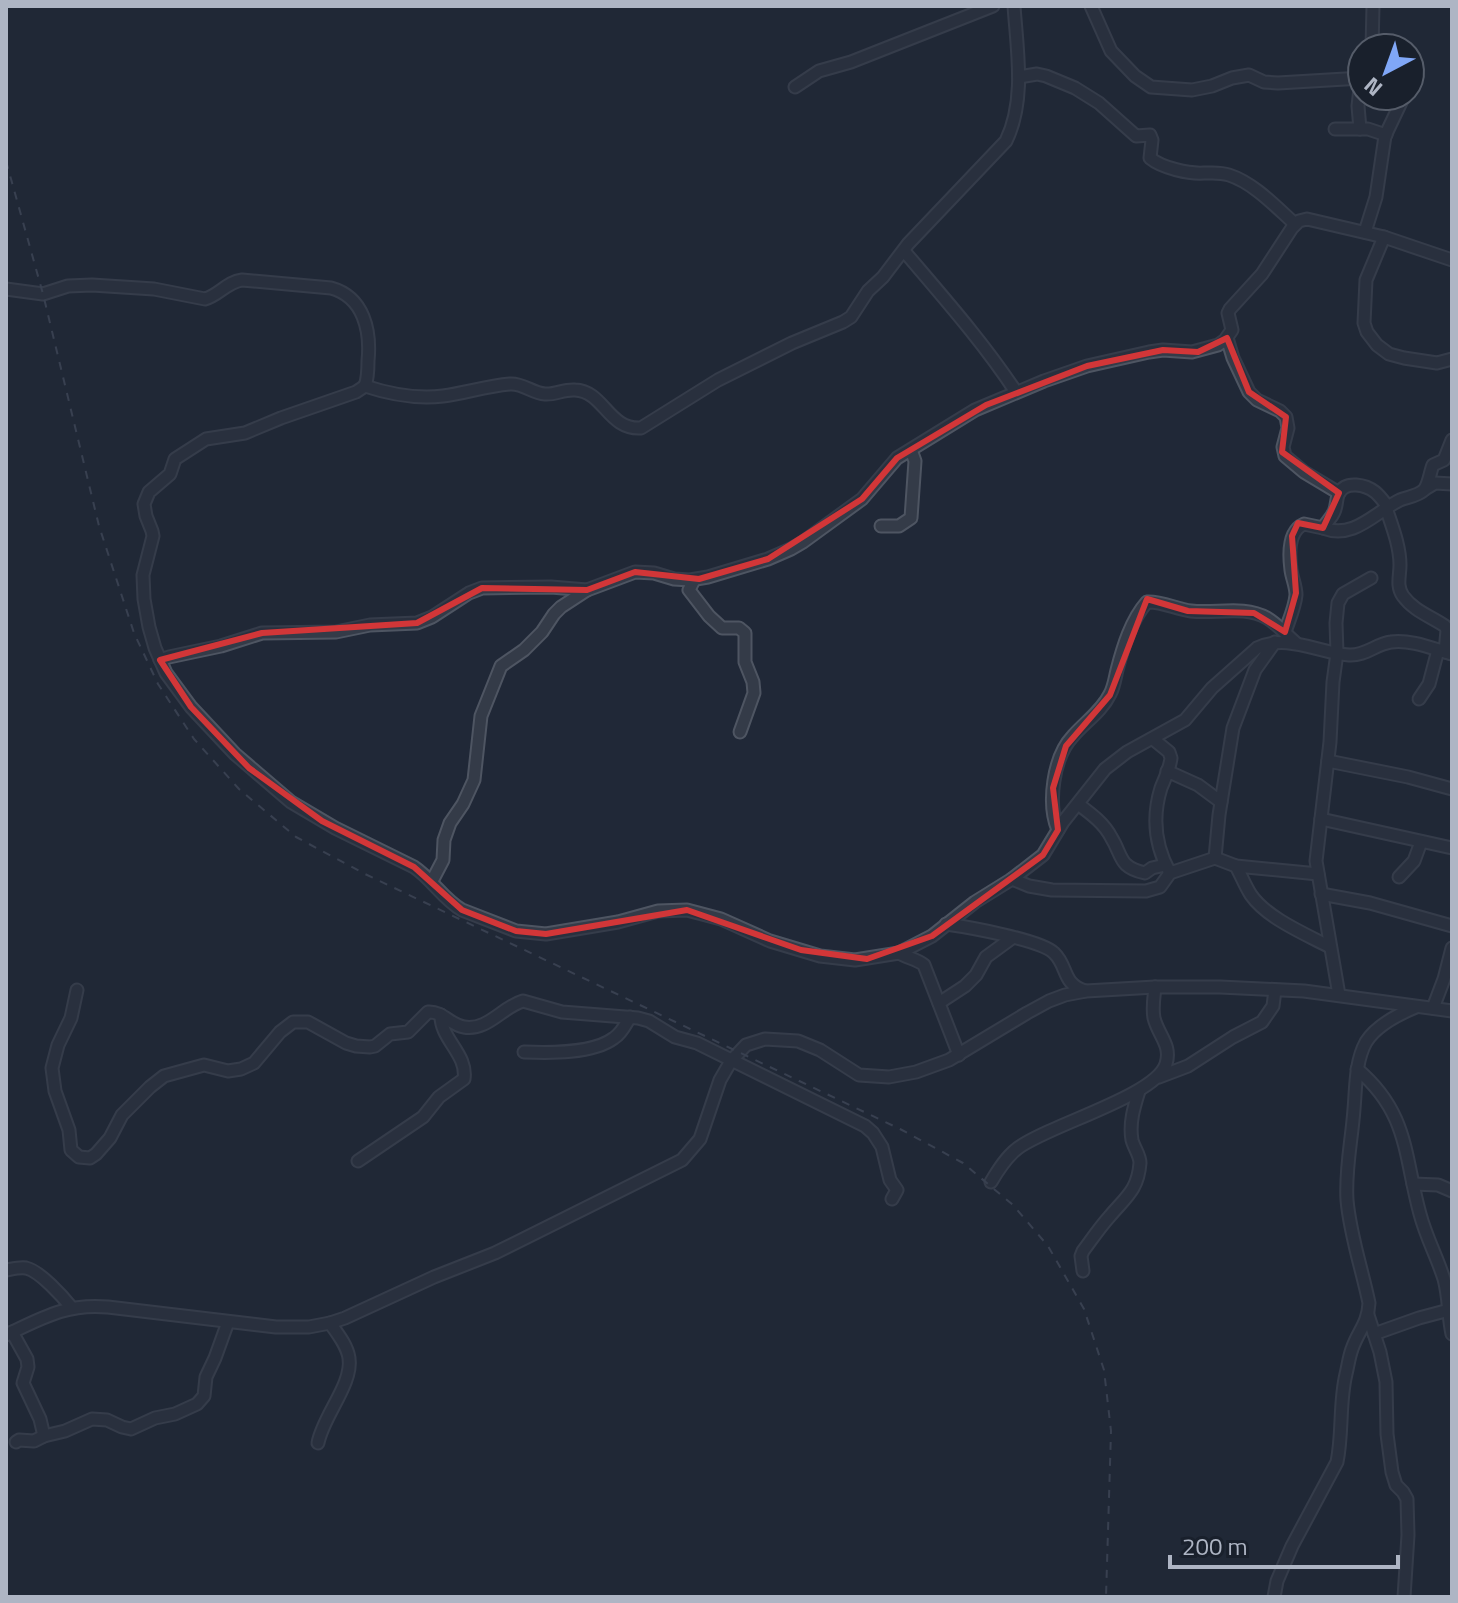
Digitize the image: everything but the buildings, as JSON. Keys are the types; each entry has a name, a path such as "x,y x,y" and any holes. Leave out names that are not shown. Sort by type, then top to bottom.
{"street":[{"path":"795,87 819,71 851,62 993,6"},
{"path":"365,386 420,397 445,396 509,384 542,394 574,390 589,394 623,425 641,428 718,380 792,343 843,322 854,314 868,291 908,244 1006,141 1012,129 1019,77 1014,6"},
{"path":"1091,6 1111,51 1135,76 1151,87 1192,90 1249,75 1264,82 1278,83 1346,79"},
{"path":"1372,32 1373,6"},
{"path":"1019,77 1037,74 1075,88 1099,103 1136,136 1150,135 1150,158 1157,163 1202,174 1219,173 1239,178 1295,224"},
{"path":"1359,112 1360,129"},
{"path":"1365,232 1376,197 1386,135 1397,112"},
{"path":"1335,129 1368,129 1386,135"},
{"path":"432,881 443,860 444,840 450,823 463,804 476,774 481,716 501,666 539,636 561,607 587,590 635,572 694,580 791,549 862,499 892,463 975,410 1075,369 1163,350 1198,352 1218,345 1232,330 1230,309 1262,274 1295,224 1303,219 1384,237 1452,260"},
{"path":"1384,237 1366,280 1364,323 1367,332 1389,354 1452,368"},
{"path":"904,251 956,312 1016,392"},
{"path":"6,289 43,294 68,286 92,285 154,289 205,299 242,280 337,289 362,312 369,343 365,386 245,433 206,439 175,459 168,477 149,492 144,510 153,536 143,588 149,627 166,673 181,695 249,768 291,802 335,828 414,867 462,910 522,932 554,933 677,909 710,915 770,941 820,956 855,960 899,953 932,936 1043,855 1100,775 1115,761 1185,720 1206,693 1246,656 1265,644 1297,644 1337,653 1359,654 1390,642 1445,652"},
{"path":"1227,338 1247,389 1257,400 1286,417 1285,456 1304,472 1339,493"},
{"path":"1437,363 1452,359"},
{"path":"1425,489 1432,468 1444,460 1452,440"},
{"path":"881,526 899,526 911,518 915,461 911,450"},
{"path":"1285,632 1296,593 1291,569 1292,536 1298,527 1304,524 1335,531 1357,526 1435,483 1452,484"},
{"path":"1323,528 1334,513 1339,493 1349,485 1364,487 1378,495 1387,507 1400,563 1400,590 1410,605 1445,626 1447,636 1445,652 1419,699"},
{"path":"1339,995 1316,861 1328,761 1339,600 1343,594 1371,578"},
{"path":"694,580 689,590 709,616 722,628 739,628 745,633 745,662 754,693 740,732"},
{"path":"160,660 231,644 262,633 336,632 370,625 417,623 482,588 587,590"},
{"path":"1058,830 1052,811 1053,788 1066,746 1110,695 1127,640 1147,602 1199,612 1230,610 1254,613 1269,619 1297,644"},
{"path":"1215,858 1221,802 1236,720 1255,670 1275,642"},
{"path":"1012,879 1052,890 1133,892 1157,889 1168,869 1154,822 1171,758 1169,752 1153,739"},
{"path":"1328,761 1452,789"},
{"path":"1167,771 1198,785 1221,802"},
{"path":"1078,804 1108,831 1121,860 1128,867 1145,873 1152,868 1168,869 1215,858 1236,866 1318,874"},
{"path":"1321,819 1452,848"},
{"path":"1399,877 1414,861 1421,842"},
{"path":"1236,866 1251,896 1266,910 1330,947"},
{"path":"1321,894 1452,926"},
{"path":"946,924 1043,945 1054,953 1073,986 1086,991"},
{"path":"939,1003 965,986 976,975 986,957 1012,938"},
{"path":"1433,1008 1452,948"},
{"path":"899,953 924,965 959,1055"},
{"path":"1155,987 1154,1019 1168,1049 1166,1065 1159,1077"},
{"path":"44,1436 40,1419 23,1383 27,1359 9,1334 72,1308 108,1307 298,1328 345,1318 495,1253 673,1166 690,1153 700,1139 720,1080 738,1052 751,1042 777,1039 798,1041 809,1044 859,1075 889,1077 916,1072 959,1055 1049,1001 1086,991 1155,987 1275,990 1339,995 1452,1011"},
{"path":"77,990 71,1018 55,1054 52,1075 75,1156 86,1158 96,1154 110,1138 122,1115 164,1076 204,1065 221,1070 241,1069 254,1063 293,1022 308,1022 346,1043 370,1047 390,1034 408,1032 428,1012 437,1012 463,1027 472,1027 490,1022 523,1001 562,1012 649,1021 668,1034 697,1043 869,1128 882,1147 890,1180 896,1188 892,1199"},
{"path":"991,1182 1019,1147 1139,1090 1159,1077 1188,1066 1262,1022 1273,1006 1275,990"},
{"path":"1274,1597 1277,1581 1292,1546 1337,1462 1345,1377 1352,1348 1368,1315 1369,1303 1347,1202 1348,1152 1360,1056 1367,1040 1377,1030 1416,1007"},
{"path":"358,1161 423,1117 439,1097 464,1079 465,1068 442,1028 441,1015"},
{"path":"524,1052 565,1051 606,1043 617,1037 630,1017"},
{"path":"451,1044 463,1027"},
{"path":"1357,1069 1377,1090 1398,1120 1420,1215 1450,1298 1452,1334"},
{"path":"1083,1271 1083,1251 1135,1186 1140,1159 1133,1143 1132,1115 1139,1090"},
{"path":"1413,1184 1438,1185 1452,1191"},
{"path":"6,1270 31,1269 72,1308"},
{"path":"1374,1334 1419,1318 1450,1298"},
{"path":"1368,1315 1386,1382 1387,1434 1392,1472 1396,1485 1406,1495 1404,1597"},
{"path":"16,1442 34,1441 92,1419 107,1420 131,1429 197,1404 204,1396 206,1377 228,1322"},
{"path":"318,1443 348,1369 349,1358 345,1346 330,1323"}],"highlighted area":[{"path":"1227,338 1249,392 1286,417 1282,452 1339,493 1323,528 1298,523 1292,536 1296,593 1285,632 1254,613 1188,611 1147,599 1110,695 1066,746 1053,788 1058,830 1043,855 932,936 867,959 801,950 687,910 546,934 516,931 462,910 414,867 322,821 249,768 191,707 160,660 262,633 417,623 482,588 587,590 635,572 699,579 768,559 862,499 897,458 986,405 1087,366 1163,350 1198,352"}],"railway":[{"path":"6,161 43,294 99,526 134,633 158,684 194,739 239,789 296,837 365,874 900,1129 963,1163 1013,1205 1048,1246 1084,1309 1104,1370 1111,1431 1106,1597"}]}
